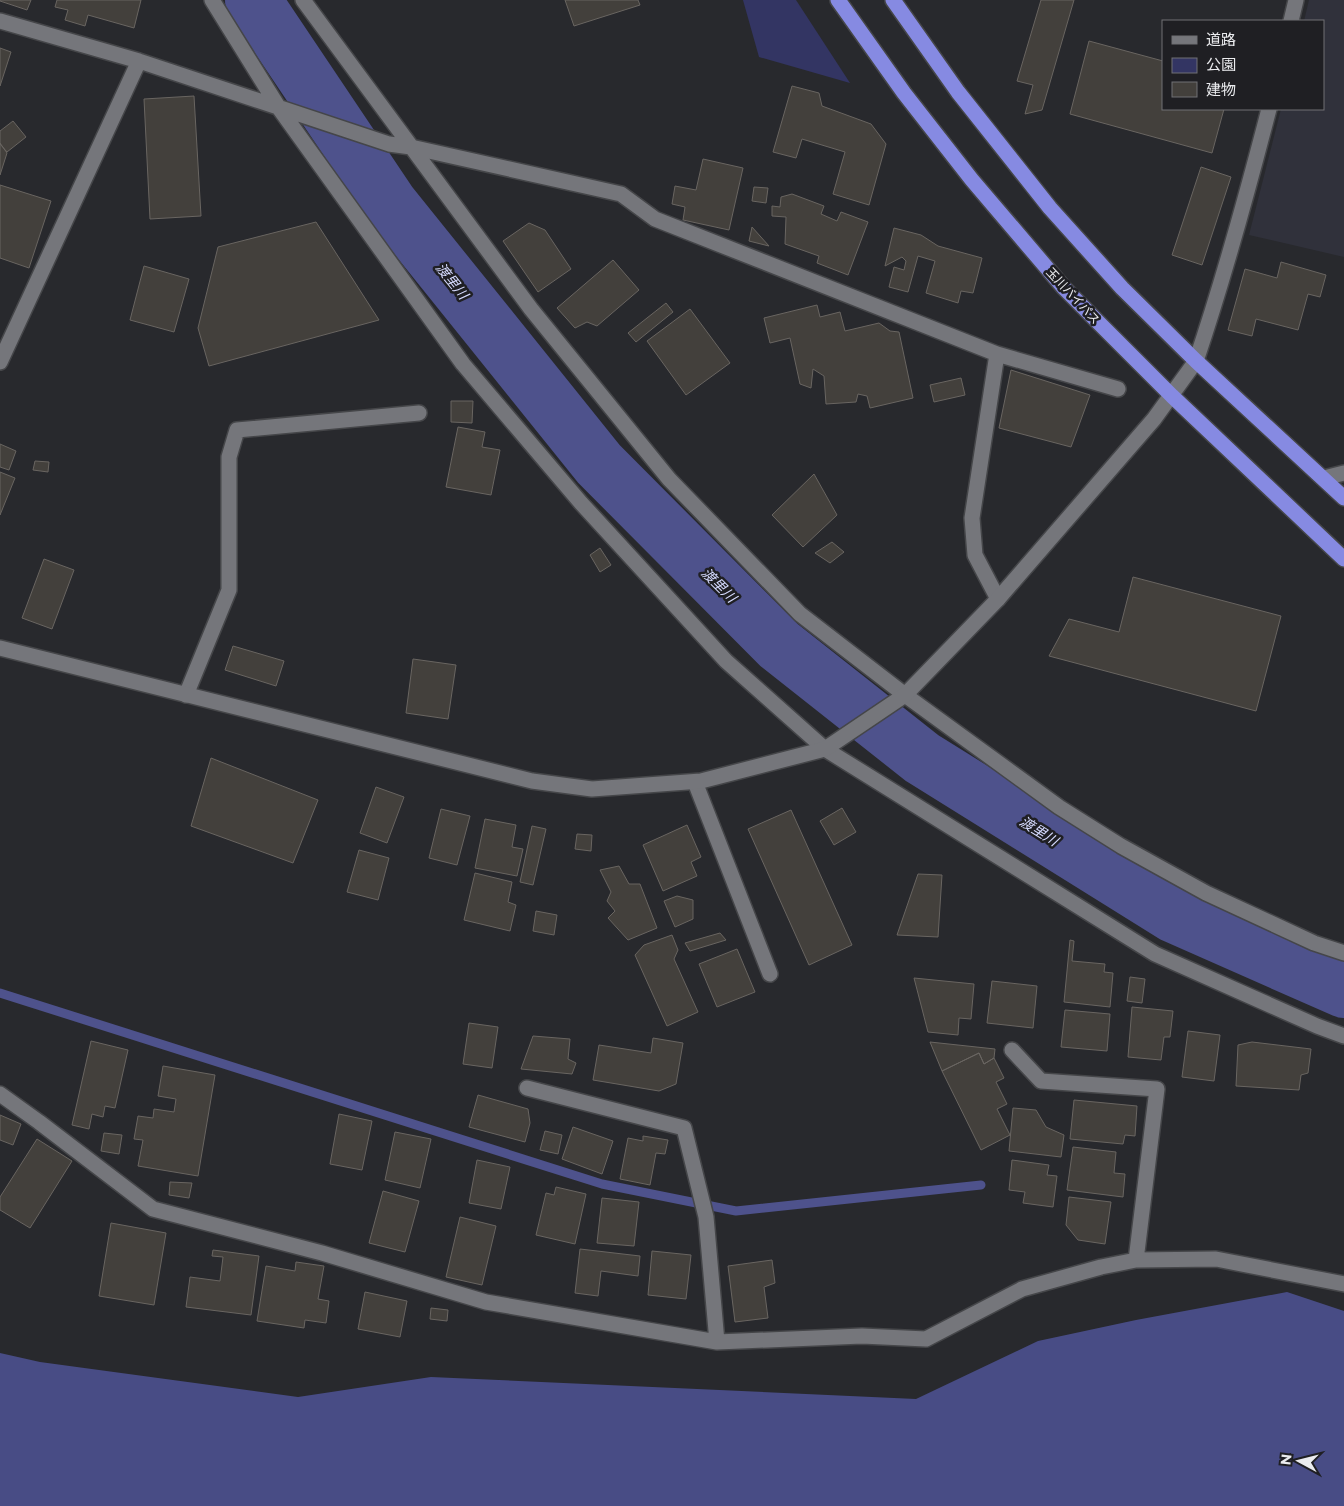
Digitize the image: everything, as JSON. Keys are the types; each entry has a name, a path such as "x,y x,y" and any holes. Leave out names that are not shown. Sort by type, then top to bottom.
{"highway":[{"name":"玉川バイパス","path":"838,0 904,93 1064,288 1172,396 1344,559"},
{"path":"893,0 958,92 1050,208 1122,288 1196,361 1344,498"}],"street":[{"path":"212,0 279,108 463,364 581,503 726,661 825,749 1155,954 1317,1026 1344,1036"},
{"path":"303,0 531,308 669,479 800,614 905,695 1059,807 1121,846 1206,893 1314,943 1344,953"},
{"path":"1290,20 1296,0"},
{"path":"0,21 139,60 389,144 411,147 621,194 655,219 997,354 1118,389"},
{"path":"0,362 139,60"},
{"path":"0,648 532,781 592,789 695,782 825,749 905,695 998,599 1172,396 1196,361 1207,329 1248,190 1269,110"},
{"path":"997,354 972,518 975,555 998,599"},
{"path":"186,695 229,590 229,457 237,430 419,413"},
{"path":"1324,478 1344,473"},
{"path":"695,782 770,974"},
{"path":"1012,1050 1041,1081 1157,1089 1136,1260"},
{"path":"527,1088 684,1128 706,1217 718,1342"},
{"path":"0,1094 40,1122 152,1209 322,1253 486,1302 718,1342 862,1336 926,1340 1022,1289 1101,1267 1136,1260 1216,1259 1344,1284"}],"shaded area":[{"path":"1309,0 1344,0 1344,257 1249,235 1281,110 1324,110 1324,20 1304,20"},
{"path":"1287,1292 1344,1311 1344,1506 0,1506 0,1353 40,1362 298,1397 431,1377 916,1399 1038,1341 1136,1320"}],"green space":[{"path":"743,0 796,0 850,83 759,57"}],"building":[{"path":"0,0 31,0 27,10"},
{"path":"57,0 141,0 134,28 88,15 85,26 65,20 68,10 55,7"},
{"path":"565,0 638,0 640,5 574,26"},
{"path":"1041,0 1074,0 1042,110 1025,114 1033,85 1017,81"},
{"path":"1089,41 1162,61 1162,110 1224,110 1212,153 1070,114"},
{"path":"0,48 11,52 0,86"},
{"path":"792,86 819,93 822,106 871,124 886,144 869,205 833,194 845,152 802,139 796,158 773,152"},
{"path":"194,96 201,216 150,219 144,99"},
{"path":"13,121 26,137 7,152 0,144 0,131"},
{"path":"0,143 7,153 0,175"},
{"path":"703,159 743,168 729,230 683,220 685,207 672,204 675,186 696,190"},
{"path":"1201,167 1231,177 1202,265 1172,255"},
{"path":"0,185 51,201 29,268 0,258"},
{"path":"754,187 768,188 766,203 752,201"},
{"path":"792,194 824,206 821,214 837,221 841,212 868,222 848,275 817,263 819,256 785,244 786,217 772,216 772,206 780,207 781,197"},
{"path":"316,222 379,320 209,366 198,328 218,247"},
{"path":"529,223 545,230 571,269 538,292 503,241"},
{"path":"752,227 769,246 749,241"},
{"path":"894,228 921,235 938,246 982,258 973,293 961,291 958,303 926,293 935,261 918,256 908,292 889,287 894,267 904,270 906,261 902,257 885,266"},
{"path":"613,260 639,290 597,326 587,322 575,328 557,308"},
{"path":"1281,262 1326,275 1320,297 1308,294 1298,330 1256,319 1252,336 1228,330 1245,269 1277,278"},
{"path":"144,266 189,279 174,332 130,320"},
{"path":"666,303 673,312 636,342 628,333"},
{"path":"817,305 820,317 840,312 845,331 879,323 890,331 899,332 913,398 870,408 867,396 858,394 856,402 826,404 824,376 813,369 811,388 800,384 790,338 770,343 764,318"},
{"path":"690,309 730,363 686,395 647,341"},
{"path":"1011,370 1090,395 1071,447 999,428"},
{"path":"961,378 965,395 934,402 930,385"},
{"path":"451,401 473,401 472,423 451,422"},
{"path":"458,427 485,432 482,447 500,450 491,495 446,487"},
{"path":"0,444 16,451 9,470 0,467"},
{"path":"35,461 49,462 48,472 33,470"},
{"path":"0,472 15,478 0,515"},
{"path":"814,474 837,515 803,547 772,515"},
{"path":"832,542 844,552 830,563 815,553"},
{"path":"600,548 611,565 600,572 590,555"},
{"path":"44,559 74,570 52,629 22,618"},
{"path":"1133,577 1281,616 1256,711 1049,656 1069,619 1119,632"},
{"path":"233,646 284,661 276,686 225,670"},
{"path":"413,659 456,665 448,719 406,713"},
{"path":"211,758 318,800 293,863 191,826"},
{"path":"376,787 404,797 387,843 360,833"},
{"path":"842,808 856,832 834,845 820,821"},
{"path":"441,809 470,816 457,865 429,858"},
{"path":"791,810 852,945 809,965 748,829"},
{"path":"485,819 516,825 512,847 523,849 517,876 475,868"},
{"path":"687,825 701,857 691,862 697,876 663,891 643,845"},
{"path":"532,826 546,829 533,885 520,882"},
{"path":"577,834 592,835 591,851 575,849"},
{"path":"359,850 389,858 378,900 347,892"},
{"path":"619,866 629,884 640,884 657,928 628,940 608,918 615,911 607,901 611,892 600,870"},
{"path":"475,873 512,882 508,902 516,905 510,931 464,920"},
{"path":"918,874 942,875 938,937 897,935"},
{"path":"677,896 693,900 693,919 675,927 664,901"},
{"path":"536,911 557,915 554,935 533,931"},
{"path":"720,933 726,940 690,951 685,943"},
{"path":"672,935 678,950 674,959 698,1012 667,1026 635,955 644,945"},
{"path":"1070,940 1074,941 1072,961 1105,964 1104,972 1113,973 1110,1007 1064,1002"},
{"path":"737,949 755,992 717,1007 699,964"},
{"path":"1130,977 1145,979 1142,1003 1127,1001"},
{"path":"914,978 974,984 971,1019 959,1018 958,1035 928,1032"},
{"path":"992,981 1037,986 1033,1028 987,1023"},
{"path":"1132,1007 1173,1011 1170,1037 1164,1037 1161,1060 1128,1057"},
{"path":"1065,1010 1110,1014 1107,1051 1061,1047"},
{"path":"469,1023 498,1027 492,1068 463,1064"},
{"path":"1188,1031 1220,1035 1214,1081 1182,1077"},
{"path":"533,1036 570,1039 568,1059 576,1063 572,1074 521,1069"},
{"path":"653,1038 683,1043 676,1084 659,1091 593,1080 599,1045 651,1053"},
{"path":"91,1041 128,1050 115,1108 105,1106 103,1117 92,1114 89,1129 72,1125"},
{"path":"930,1042 995,1049 994,1058 984,1064 979,1053 942,1071"},
{"path":"1252,1042 1311,1049 1308,1073 1301,1075 1299,1090 1236,1086 1238,1045"},
{"path":"979,1053 984,1064 994,1058 1004,1078 996,1082 1007,1104 997,1109 1010,1135 981,1150 942,1071"},
{"path":"163,1066 215,1075 198,1176 138,1166 143,1140 134,1139 138,1116 153,1118 154,1109 174,1112 176,1099 158,1096"},
{"path":"478,1095 528,1109 530,1123 525,1142 469,1127"},
{"path":"1074,1100 1137,1106 1135,1136 1125,1135 1123,1144 1070,1139"},
{"path":"1013,1108 1036,1110 1046,1127 1064,1135 1061,1157 1009,1151"},
{"path":"339,1114 372,1121 362,1170 330,1164"},
{"path":"0,1115 21,1124 13,1145 0,1140"},
{"path":"573,1127 613,1141 602,1174 562,1159"},
{"path":"545,1131 562,1135 558,1154 540,1150"},
{"path":"395,1132 431,1139 420,1188 385,1180"},
{"path":"104,1133 122,1135 119,1154 101,1151"},
{"path":"643,1136 668,1140 665,1154 656,1153 650,1185 620,1179 628,1138 643,1141"},
{"path":"37,1139 72,1161 30,1228 0,1210 0,1197"},
{"path":"1073,1147 1116,1152 1114,1173 1125,1174 1123,1197 1067,1190"},
{"path":"477,1160 510,1167 501,1209 469,1203"},
{"path":"1012,1160 1049,1165 1047,1175 1057,1176 1053,1207 1023,1203 1025,1192 1009,1190"},
{"path":"170,1182 192,1183 189,1198 169,1195"},
{"path":"556,1187 586,1194 575,1244 536,1235 546,1193 554,1195"},
{"path":"383,1191 419,1201 405,1252 369,1243"},
{"path":"1069,1197 1111,1202 1105,1244 1078,1240 1066,1225"},
{"path":"602,1198 639,1202 634,1246 597,1243"},
{"path":"460,1217 496,1226 482,1285 446,1277"},
{"path":"111,1223 166,1233 154,1305 99,1296"},
{"path":"580,1249 640,1256 638,1276 601,1271 598,1296 575,1293"},
{"path":"213,1250 259,1256 251,1315 186,1307 190,1277 220,1281 223,1257 212,1256"},
{"path":"652,1251 691,1255 686,1299 648,1295"},
{"path":"772,1260 775,1283 764,1287 768,1318 735,1322 728,1266"},
{"path":"296,1262 324,1266 318,1299 329,1301 326,1323 305,1320 304,1328 257,1321 266,1266 295,1271"},
{"path":"365,1292 407,1301 400,1337 358,1329"},
{"path":"431,1308 448,1310 447,1321 430,1319"}],"waterway":[{"name":"渡里川","path":"253,0 390,204 599,464 779,645 922,758 1174,915 1344,990"},
{"path":"0,993 602,1184 736,1211 981,1185"}]}
